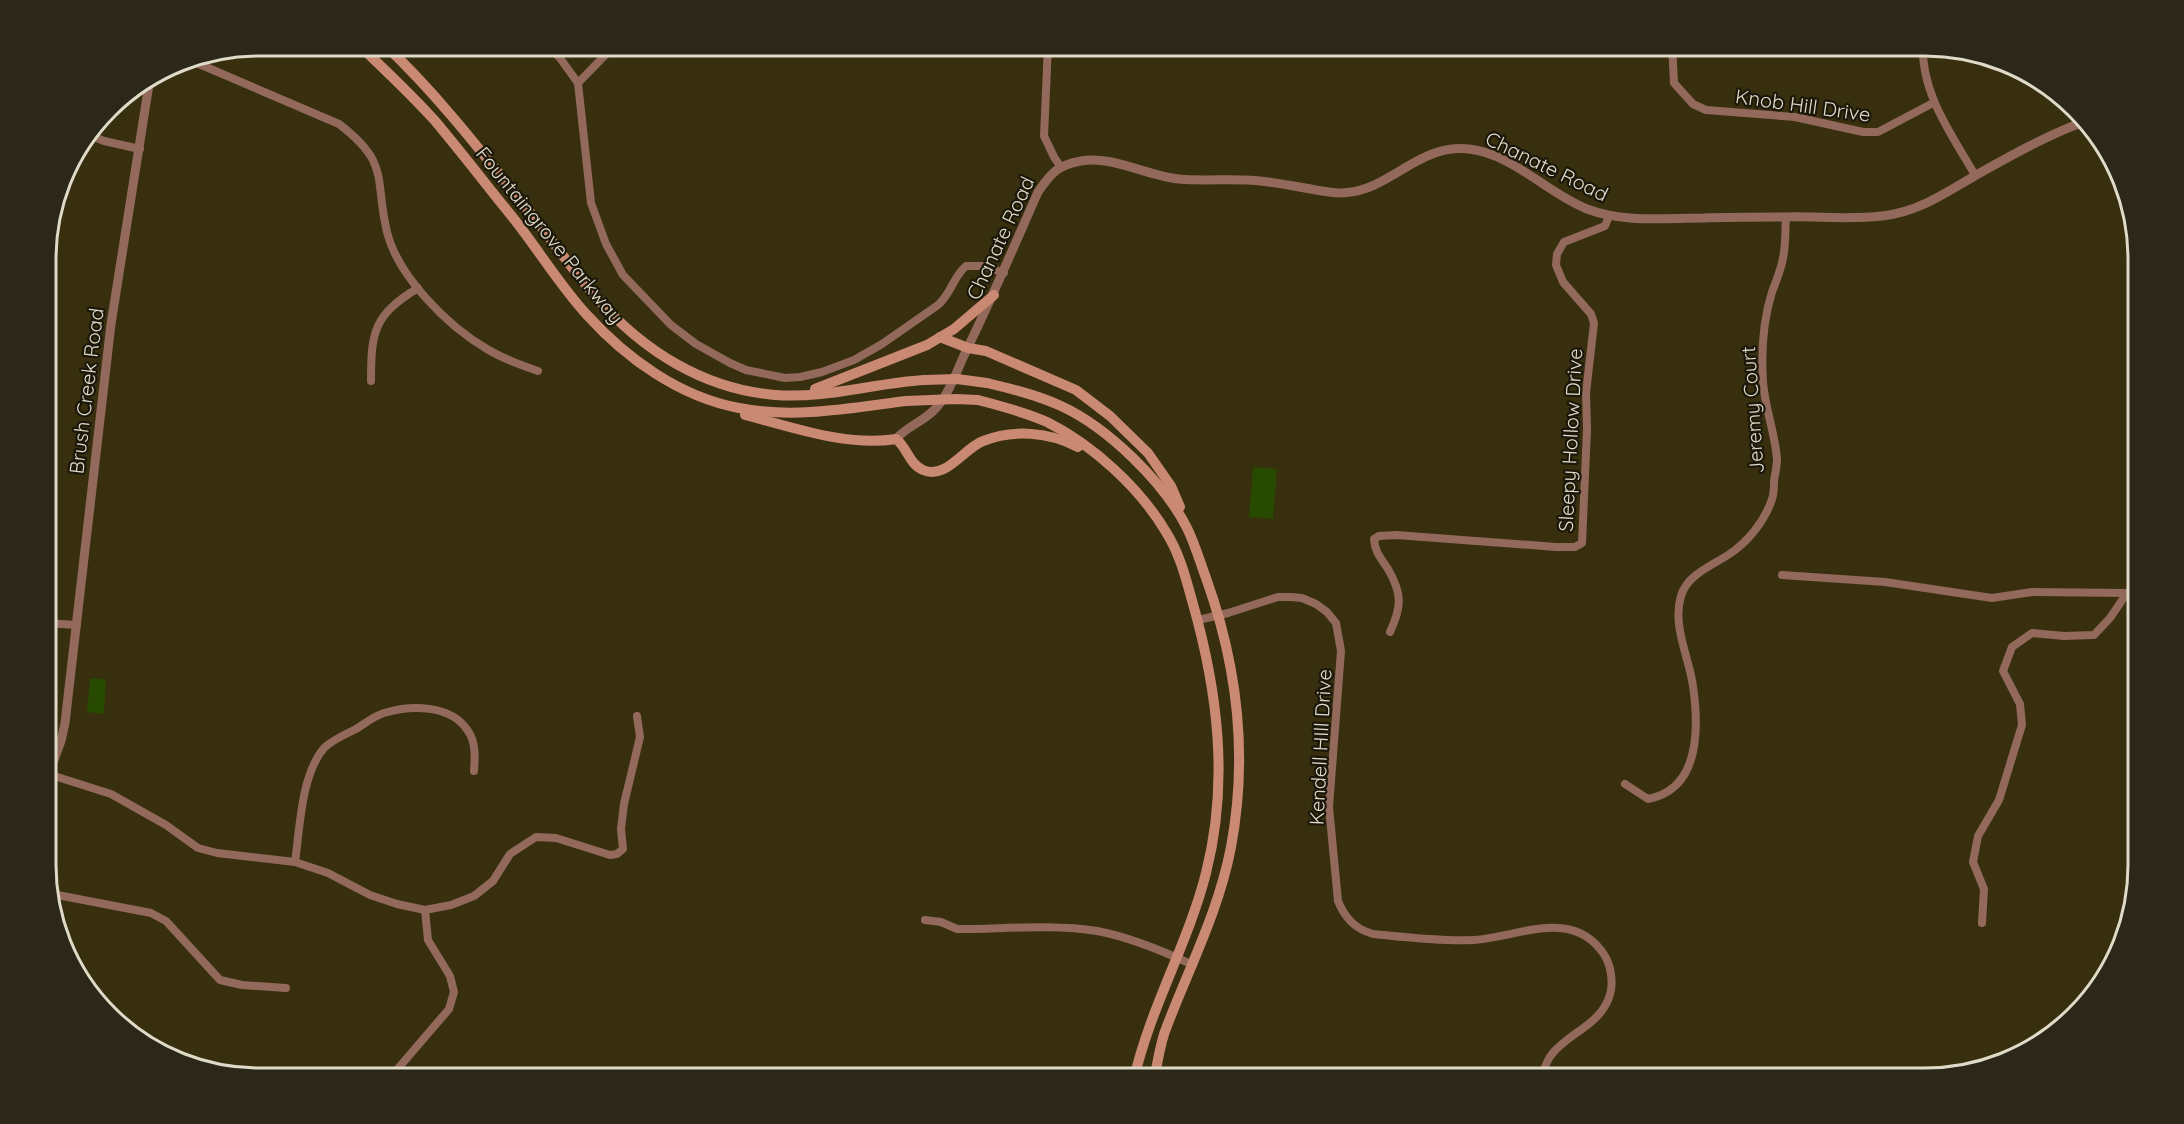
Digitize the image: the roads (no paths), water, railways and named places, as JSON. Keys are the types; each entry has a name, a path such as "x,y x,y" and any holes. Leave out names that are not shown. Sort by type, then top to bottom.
{"main road":[{"name":"Fountaingrove Parkway","path":"370,56 435,122 524,231 586,314 625,352 662,378 694,394 749,410 808,414 906,401 956,399 978,400 1018,410 1048,423 1112,466 1151,510 1167,532 1182,566 1198,620 1213,682 1219,771 1217,808 1206,873 1178,958 1140,1051 1136,1068"},
{"name":"Fountaingrove Parkway","path":"396,56 448,111 596,298 630,333 670,362 709,380 775,395 803,395 924,380 987,383 1024,392 1062,407 1092,425 1121,448 1171,501 1186,527 1219,615 1238,708 1239,772 1231,848 1221,888 1209,927 1166,1028 1157,1068"},
{"path":"775,395 815,389 927,345 954,329 994,295"},
{"path":"940,337 968,348 986,351 1076,390 1110,416 1148,453 1171,486 1186,527"},
{"path":"712,400 741,414 853,440 876,442 896,439 903,444 917,466 930,472 939,472 948,467 981,442 1005,435 1025,433 1044,435 1074,445 1112,466"}],"street":[{"path":"559,56 578,83 591,203 606,244 623,275 672,324 696,344 729,363 760,374 785,378 822,372 854,360 882,344 938,305 946,298 958,273 966,266 984,266 1004,273"},
{"path":"578,83 604,56"},
{"path":"1048,56 1044,136 1060,166"},
{"name":"Knob Hill Drive","path":"1673,56 1674,83 1693,104 1706,110 1795,117 1863,132 1878,132 1934,103"},
{"path":"1922,56 1934,103 1976,175"},
{"path":"200,64 339,124 358,139 376,164 387,231 392,247 418,288 447,320 468,337 489,351 538,371"},
{"name":"Brush Creek Road","path":"56,752 63,733 77,625 111,324 149,88"},
{"name":"Chanate Road","path":"896,439 904,430 936,408 994,295 1038,192 1060,166 1083,160 1103,160 1152,175 1180,179 1287,183 1350,194 1369,189 1422,157 1456,148 1472,149 1486,152 1506,162 1568,200 1609,216 1664,219 1856,218 1900,213 1942,197 1976,175 2054,133 2077,124"},
{"path":"96,137 120,146 140,149"},
{"name":"Sleepy Hollow Drive","path":"1390,632 1400,606 1394,582 1375,551 1374,539 1379,536 1396,535 1556,547 1575,547 1582,543 1587,393 1594,323 1592,314 1563,282 1557,265 1557,254 1564,242 1605,226 1609,216"},
{"name":"Jeremy Court","path":"1625,784 1648,799 1661,796 1673,789 1690,764 1694,748 1695,722 1693,685 1684,649 1680,619 1681,596 1698,573 1729,555 1747,541 1773,499 1777,460 1763,384 1762,356 1767,311 1784,255 1786,217"},
{"path":"371,381 372,343 384,315 394,303 418,288"},
{"path":"1782,575 1885,582 1992,598 2032,592 2127,593"},
{"path":"1982,923 1984,889 1973,862 1978,836 1999,800 2022,725 2020,704 2003,671 2012,647 2032,633 2064,636 2094,635 2127,593"},
{"name":"Kendell HIll Drive","path":"1198,620 1278,597 1291,597 1302,598 1316,604 1336,622 1341,651 1329,807 1338,901 1343,914 1353,925 1373,934 1473,940 1552,926 1576,930 1602,951 1609,963 1611,984 1609,999 1598,1017 1552,1054 1546,1068"},
{"path":"56,624 77,625"},
{"path":"295,862 307,785 314,764 326,746 382,713 423,708 444,713 457,720 468,731 475,750 474,771"},
{"path":"56,779 111,794 166,825 198,848 217,853 295,862 328,873 370,895 424,910 451,905 474,896 493,881 510,854 536,837 556,838 610,855 617,854 623,849 621,829 624,804 640,737 637,716"},
{"path":"57,895 151,913 166,921 220,980 242,985 286,988"},
{"path":"398,1068 449,1009 454,992 450,976 428,940 424,910"},
{"path":"925,920 941,921 957,929 1065,928 1098,932 1142,943 1193,965"}]}
